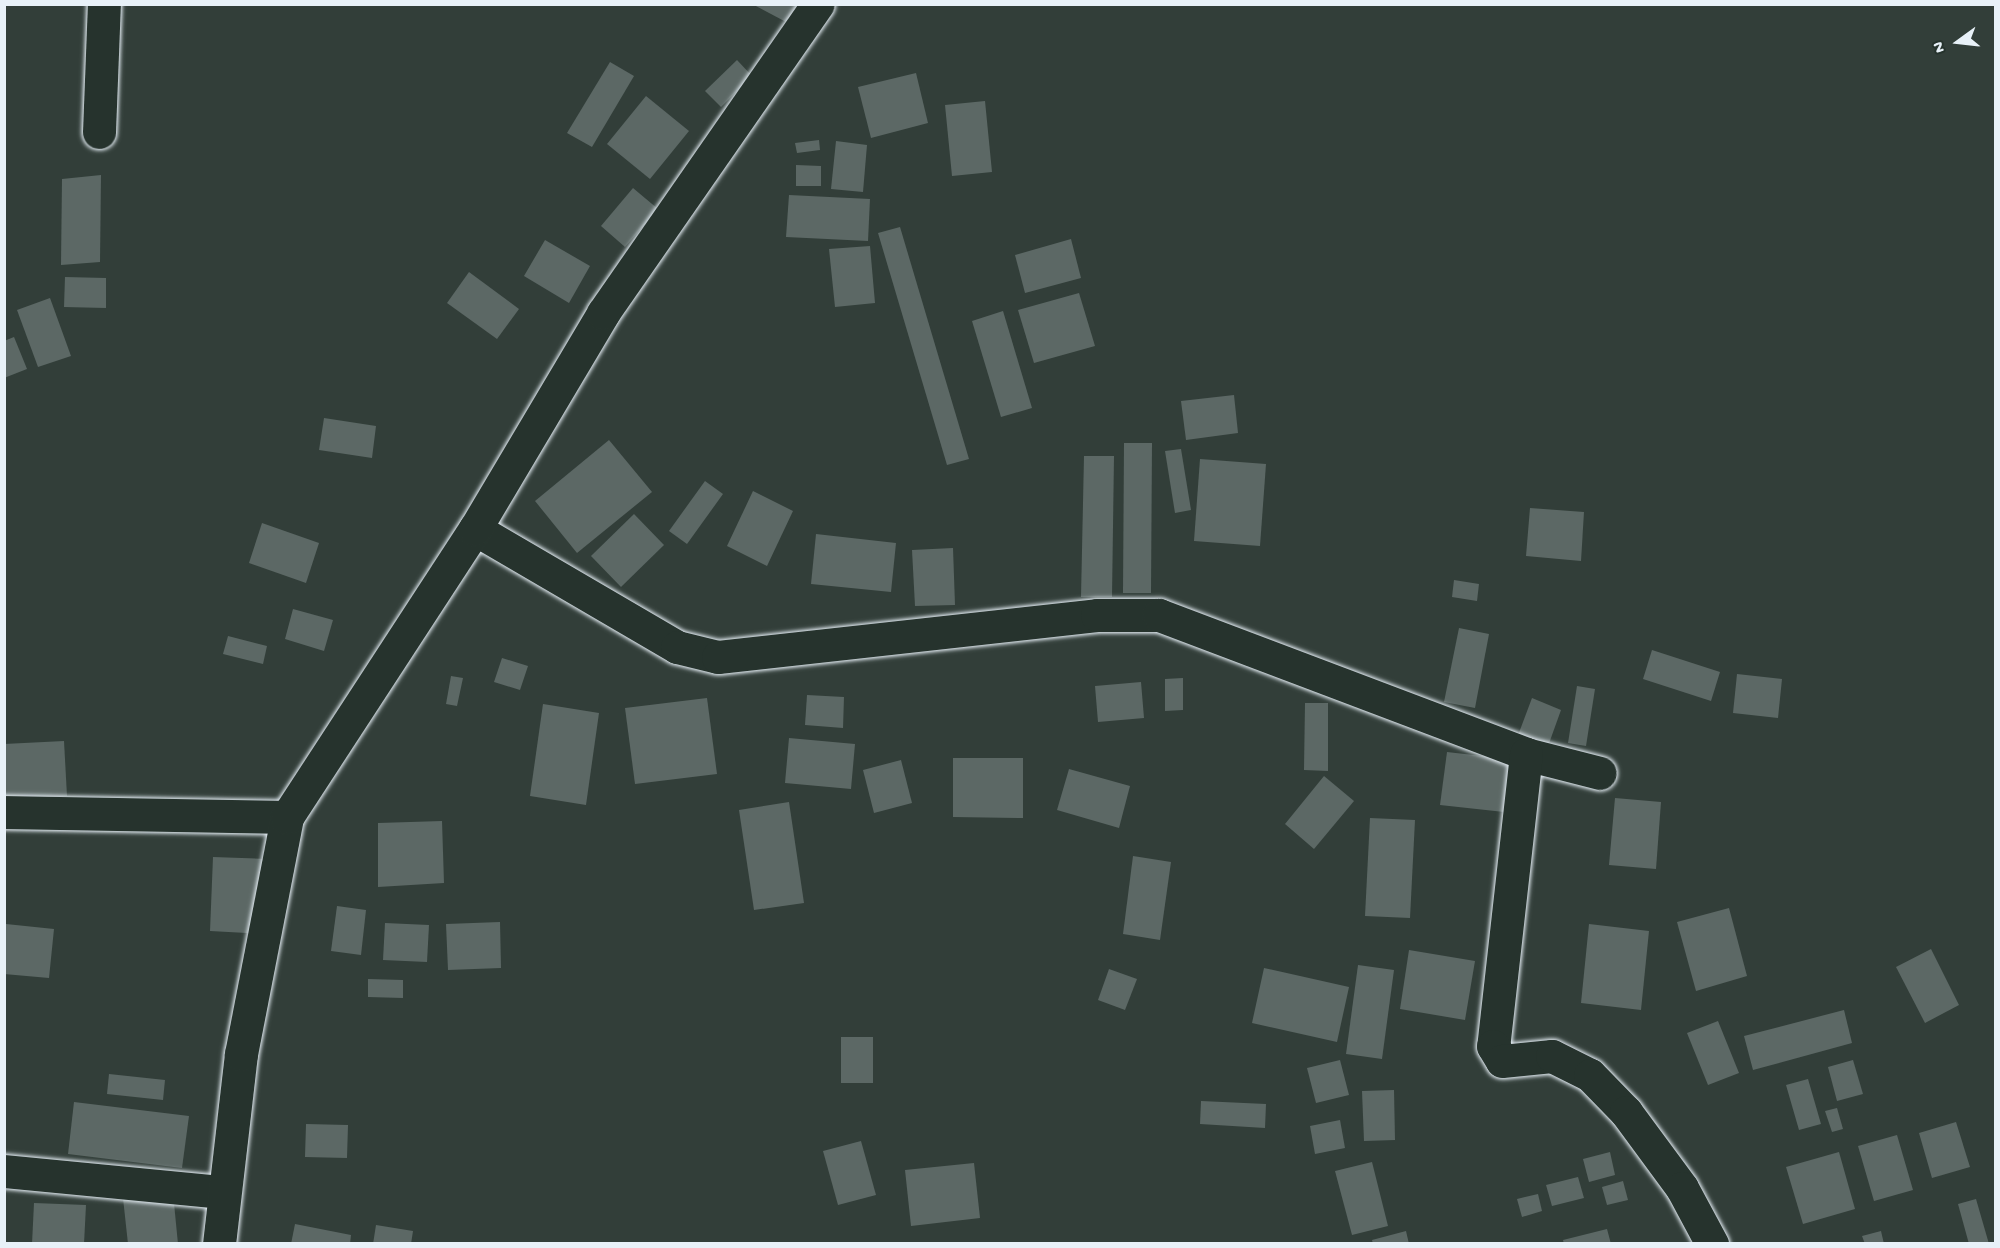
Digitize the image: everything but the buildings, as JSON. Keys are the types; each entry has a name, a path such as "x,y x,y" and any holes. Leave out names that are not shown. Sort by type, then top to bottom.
{"street":[{"path":"99,132 104,4"},
{"path":"219,1244 222,1192 241,1054 287,817 475,529 603,313 818,4"},
{"path":"475,529 677,647 718,657 1097,615 1159,615 1526,754 1600,773"},
{"path":"1526,754 1493,1046 1502,1061 1552,1056 1590,1075 1626,1112 1682,1188 1712,1244"},
{"path":"4,812 287,817"},
{"path":"4,1171 222,1192"}]}
